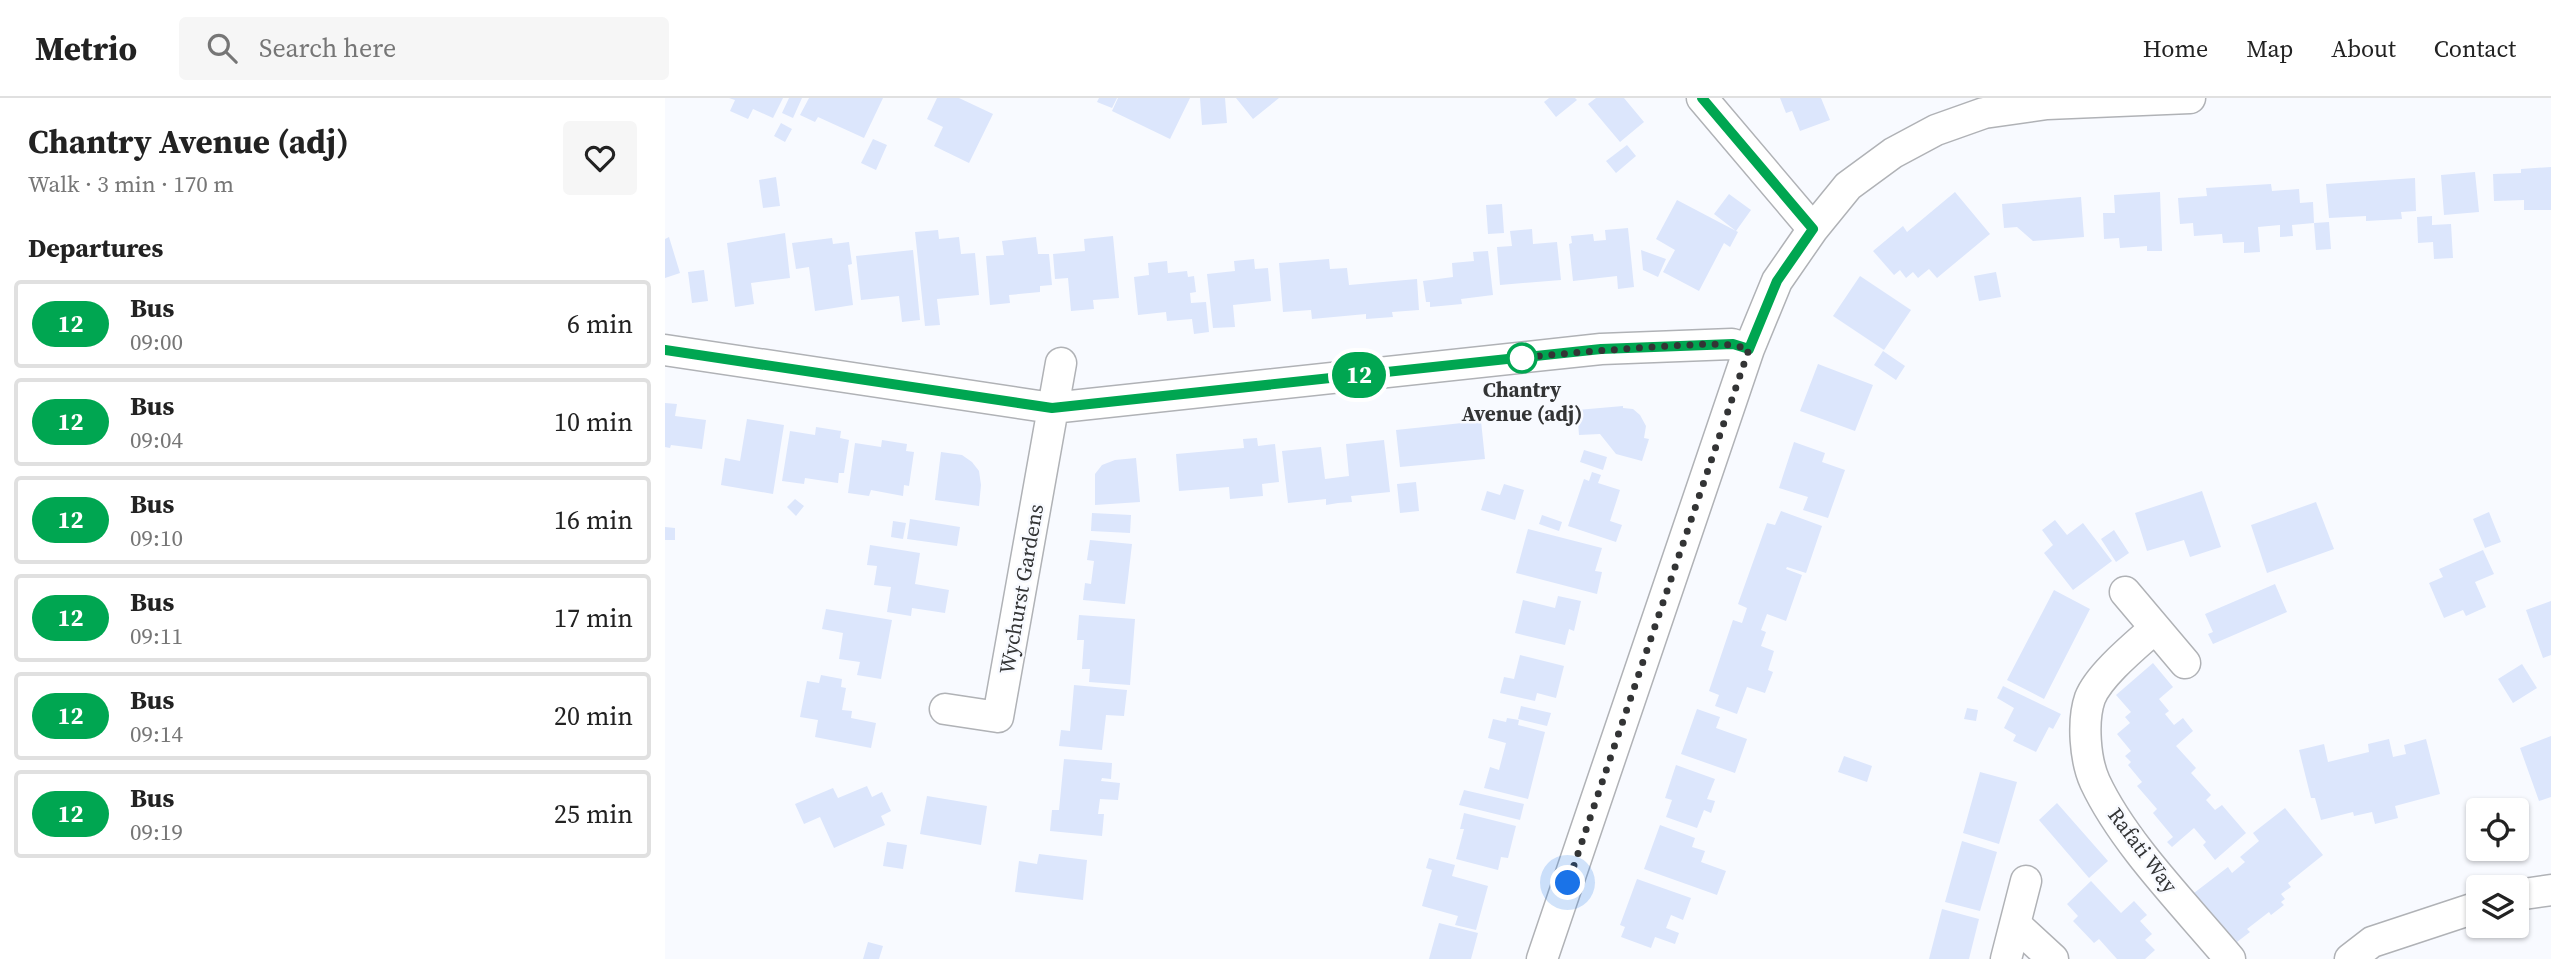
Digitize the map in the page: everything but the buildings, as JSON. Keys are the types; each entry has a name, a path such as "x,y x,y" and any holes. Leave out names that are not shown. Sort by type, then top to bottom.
{"street":[{"path":"1702,98 1813,229"},
{"path":"1542,959 1749,349 1777,281 1813,229 1848,186 1893,153 1936,130 1972,117 2047,104 2190,98"},
{"path":"665,350 1052,408 1601,349 1733,344 1749,349"},
{"name":"Wychurst Gardens","path":"945,709 998,717 1061,363"},
{"path":"2125,592 2185,663"},
{"name":"Rafati Way","path":"2155,628 2113,667 2091,697 2084,734 2094,779 2121,827 2230,959"},
{"path":"2006,959 2026,881"},
{"path":"2529,893 2551,890"},
{"path":"2350,959 2372,942 2466,910"},
{"path":"2015,924 2053,959"}],"bus line":[{"name":"12","path":"665,350 1052,408 1601,349 1733,344 1749,349 1777,281 1813,229 1702,98"}],"place":[{"name":"Chantry Avenue (adj)","path":"1522,358"}],"route":[{"path":"1522,358 1518,358 1601,349 1733,344 1749,349 1568,883"}]}
